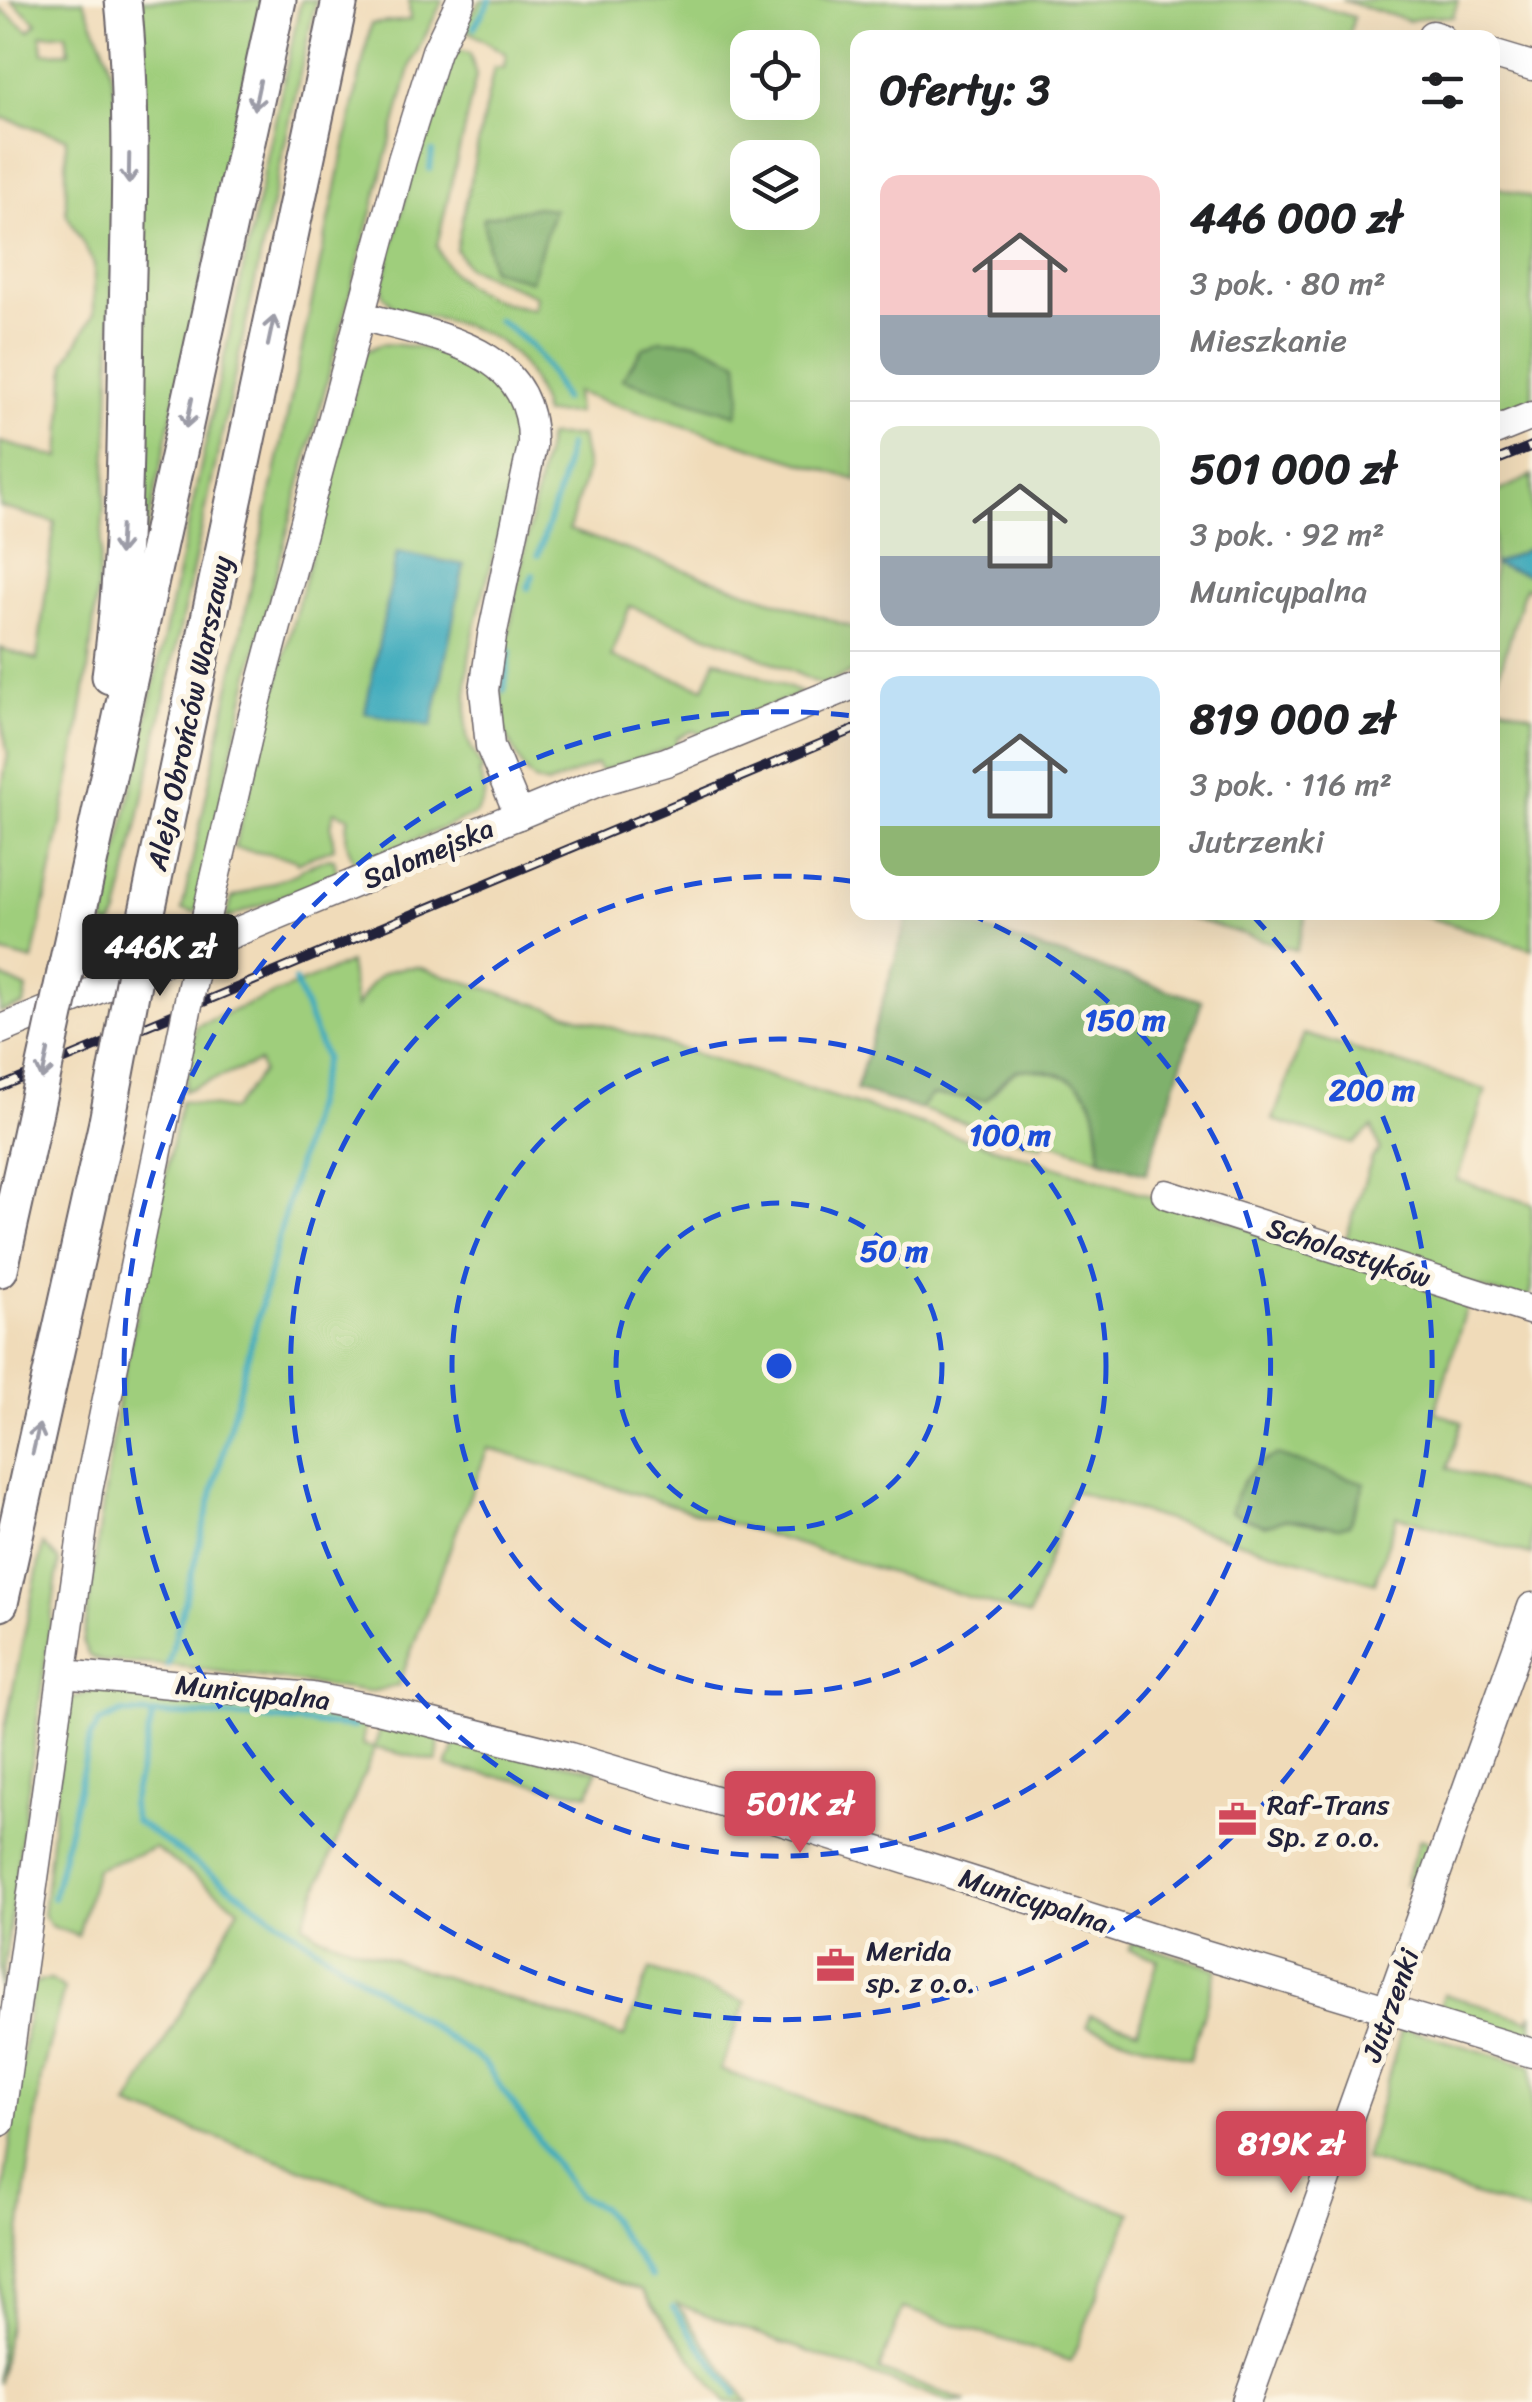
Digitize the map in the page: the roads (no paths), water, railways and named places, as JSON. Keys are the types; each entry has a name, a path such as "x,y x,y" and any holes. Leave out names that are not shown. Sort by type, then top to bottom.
{"main road":[{"path":"101,0 131,72"},
{"path":"84,880 116,637 125,424 131,72 123,0"},
{"path":"0,1269 278,0"},
{"name":"Aleja Obrońców Warszawy","path":"0,1602 107,1122 141,940 340,0"}],"street":[{"path":"0,2122 102,1414 207,913 252,718 419,99 436,51 461,0"},
{"path":"1500,56 1532,66"},
{"path":"362,316 450,340 482,354 511,378 528,409 532,446 484,690 490,746 519,814"},
{"path":"1500,429 1532,416"},
{"name":"Salomejska","path":"0,1030 519,814 604,780 666,762 850,686"},
{"name":"Scholastyków","path":"1166,1194 1532,1311"},
{"name":"Jutrzenki","path":"1247,2402 1532,1607"},
{"name":"Municypalna","path":"63,1674 312,1697 395,1713 570,1757 759,1812 1170,1944 1532,2053"}],"water":[{"path":"1532,547 1532,576 1500,566 1500,561"},
{"path":"397,552 464,565 432,726 365,713"}],"waterway":[{"path":"474,27 490,0"},
{"path":"430,169 432,152"},
{"path":"498,320 537,354 563,399"},
{"path":"538,555 561,484 568,446"},
{"path":"528,588 533,575"},
{"path":"504,690 510,651"},
{"path":"168,1665 325,1058 295,981"},
{"path":"53,1898 90,1738 99,1723 122,1713 246,1717 354,1727"},
{"path":"153,1715 131,1805 135,1821 484,2063 578,2196 601,2207 651,2277"},
{"path":"673,2308 736,2394"}],"railway":[{"path":"1500,459 1532,446"},
{"path":"0,1087 850,731"}],"place":[{"name":"Raf-Trans Sp. z o.o.","path":"1237,1820"},
{"name":"Merida sp. z o.o.","path":"836,1966"}]}
